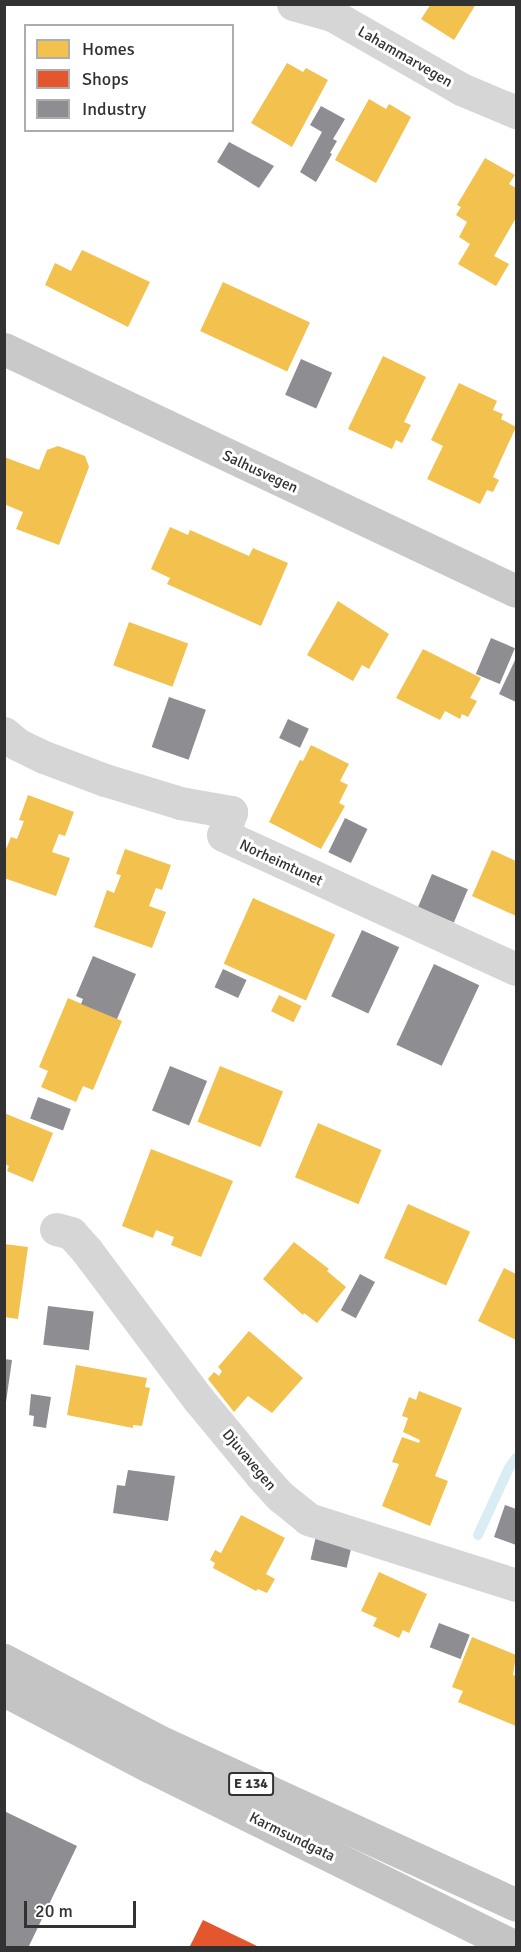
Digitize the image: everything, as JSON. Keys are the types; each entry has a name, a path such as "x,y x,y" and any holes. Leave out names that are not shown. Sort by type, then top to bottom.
{"highway":[{"name":"Karmsundgata","path":"4,1660 165,1744 516,1905"},
{"name":"Karmsundgata","path":"4,1690 149,1766 516,1947"}],"main road":[{"name":"Salhusvegen","path":"4,350 516,591"}],"street":[{"name":"Lahammarvegen","path":"294,4 332,15 461,89 516,112"},
{"name":"Norheimtunet","path":"4,733 17,744 44,757 105,780 180,803 231,812 223,836 516,969"},
{"name":"Djuvavegen","path":"56,1229 72,1233 199,1400 260,1474 280,1496 308,1519 516,1585"}],"building: Homes":[{"path":"431,4 476,4 454,40 421,19"},
{"path":"287,63 303,72 306,68 328,80 292,147 251,123"},
{"path":"369,99 386,109 389,104 411,117 376,183 335,160"},
{"path":"485,158 515,175 509,184 516,188 516,218 494,256 509,264 496,286 458,264 470,244 459,237 467,222 456,215 461,207 457,205"},
{"path":"82,250 150,282 128,327 45,285 55,263 71,271"},
{"path":"223,282 310,323 287,372 200,331"},
{"path":"383,356 426,377 404,422 411,425 402,443 396,440 392,449 348,429"},
{"path":"459,383 497,401 493,410 503,414 501,419 516,427 493,477 499,480 493,492 487,490 480,504 427,479 443,446 431,440"},
{"path":"58,446 85,456 89,467 59,545 16,529 23,512 4,504 4,457 39,470 47,450"},
{"path":"170,527 188,535 190,530 249,556 253,548 288,563 261,626 167,584 170,578 151,569"},
{"path":"338,601 389,634 369,669 362,665 353,681 307,655"},
{"path":"129,622 188,644 172,687 113,665"},
{"path":"423,649 481,678 470,698 477,701 468,717 462,714 460,719 445,711 440,720 396,698"},
{"path":"311,745 349,764 340,781 348,785 339,803 345,806 321,849 269,822 300,760 303,761"},
{"path":"28,795 74,812 65,836 59,834 52,852 70,858 56,896 4,878 4,854 11,837 17,839 24,821 19,820"},
{"path":"125,849 171,865 162,890 156,888 149,906 166,912 152,948 94,927 107,890 114,893 121,875 116,874"},
{"path":"492,850 516,861 516,916 472,896"},
{"path":"253,898 335,935 306,1000 224,964"},
{"path":"279,995 301,1006 294,1022 271,1011"},
{"path":"68,998 122,1021 93,1090 83,1086 76,1102 41,1087 48,1071 39,1067"},
{"path":"220,1066 283,1091 261,1147 198,1122"},
{"path":"4,1113 53,1133 33,1182 7,1171 9,1166 4,1164"},
{"path":"318,1123 382,1150 358,1204 295,1177"},
{"path":"151,1149 233,1181 201,1257 171,1245 174,1237 156,1230 153,1238 122,1226"},
{"path":"408,1204 470,1232 446,1286 384,1258"},
{"path":"294,1242 329,1269 327,1271 346,1287 317,1323 304,1313 303,1315 263,1279"},
{"path":"4,1244 28,1247 18,1319 4,1317"},
{"path":"504,1268 516,1274 516,1340 478,1321"},
{"path":"249,1331 303,1378 272,1413 248,1396 234,1412 208,1379 214,1372 219,1376 222,1371 218,1367"},
{"path":"76,1365 147,1378 145,1387 150,1388 142,1426 133,1425 133,1428 67,1415"},
{"path":"419,1391 462,1408 435,1476 448,1481 430,1526 382,1506 399,1464 392,1462 402,1437 419,1443 420,1440 403,1432 408,1418 402,1416 409,1397 416,1400"},
{"path":"241,1515 285,1538 266,1574 275,1579 267,1593 258,1589 256,1591 213,1568 215,1563 210,1560 215,1550 221,1553"},
{"path":"379,1572 427,1594 409,1633 403,1630 399,1638 373,1626 377,1618 361,1611"},
{"path":"472,1637 516,1655 513,1675 516,1676 516,1726 458,1702 463,1691 452,1687"}],"building: Shops":[{"path":"203,1920 261,1948 189,1948"}],"building: Industry":[{"path":"321,106 345,119 333,139 337,141 330,153 332,154 316,182 300,172 322,132 310,125"},
{"path":"229,142 274,166 259,188 217,162"},
{"path":"301,359 332,373 316,408 285,395"},
{"path":"491,638 515,648 500,684 476,674"},
{"path":"516,658 516,702 499,694"},
{"path":"169,697 206,710 189,760 152,747"},
{"path":"288,719 309,729 300,748 279,738"},
{"path":"345,818 367,829 351,863 328,852"},
{"path":"432,874 468,889 454,922 418,907"},
{"path":"362,930 399,947 368,1013 331,996"},
{"path":"93,956 136,974 117,1019 81,1004 83,999 76,996"},
{"path":"434,964 479,985 442,1066 396,1045"},
{"path":"223,969 247,980 238,998 215,987"},
{"path":"170,1066 207,1081 189,1125 152,1111"},
{"path":"38,1097 71,1109 63,1131 30,1119"},
{"path":"360,1274 375,1282 356,1318 341,1310"},
{"path":"48,1306 94,1312 89,1350 43,1345"},
{"path":"4,1359 12,1360 6,1402 4,1402"},
{"path":"31,1394 51,1397 46,1428 33,1426 34,1416 29,1415"},
{"path":"128,1470 175,1476 168,1521 113,1513 117,1485 125,1486"},
{"path":"505,1505 516,1509 516,1545 494,1537"},
{"path":"316,1536 352,1544 347,1568 311,1559"},
{"path":"439,1623 470,1635 460,1659 430,1647"},
{"path":"4,1811 77,1846 28,1948 4,1948"}],"waterway":[{"path":"478,1535 509,1468 516,1458"}]}
